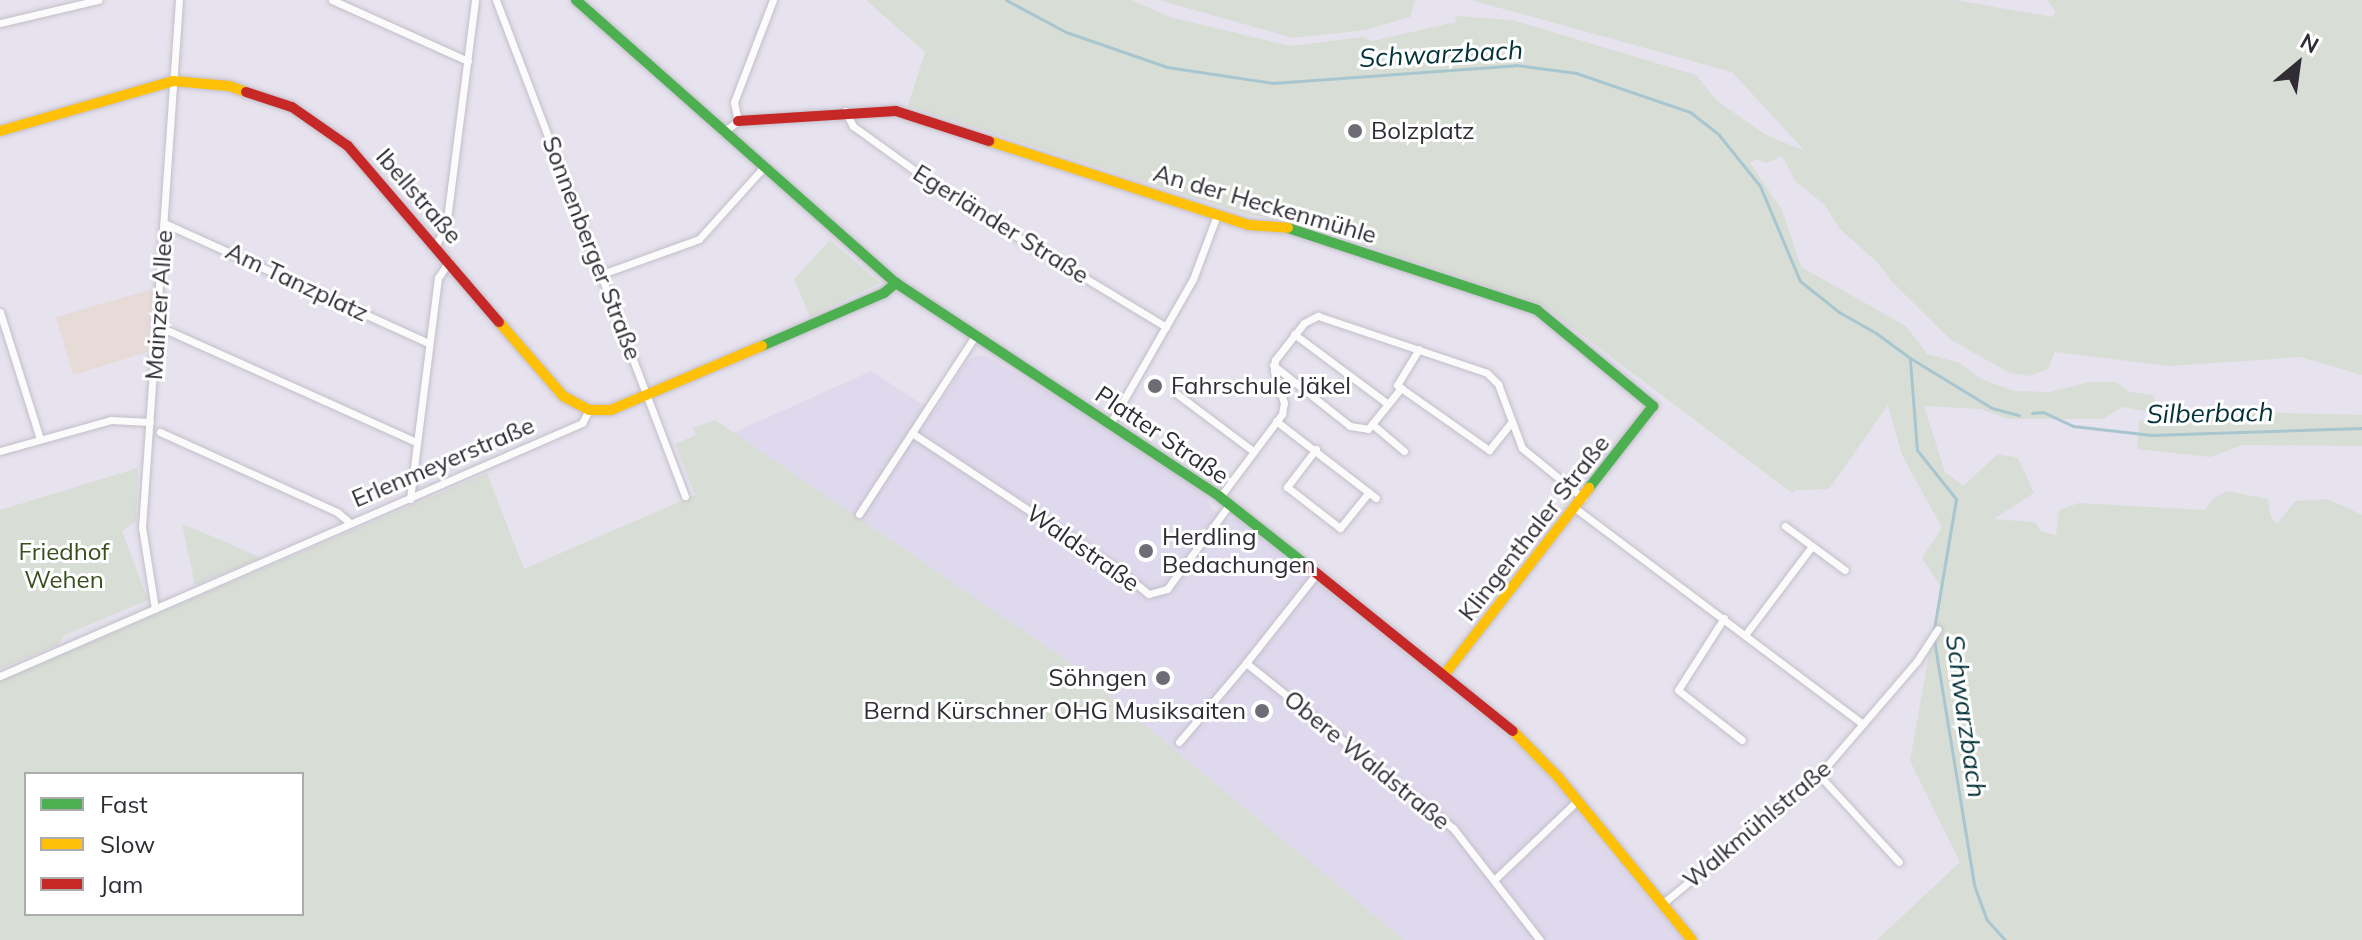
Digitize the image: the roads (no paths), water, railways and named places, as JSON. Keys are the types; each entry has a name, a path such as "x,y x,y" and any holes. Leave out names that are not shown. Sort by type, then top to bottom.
{"street":[{"path":"0,23 98,0"},
{"name":"Mainzer Allee","path":"155,609 142,527 179,0"},
{"path":"332,0 468,61"},
{"path":"435,246 446,227 475,0"},
{"name":"Sonnenberger Straße","path":"496,0 685,496"},
{"name":"Platter Straße","path":"576,0 896,283 1230,504 1527,743 1578,800 1692,940"},
{"path":"723,132 738,121 734,102 773,0"},
{"path":"0,131 173,81"},
{"name":"Ibellstraße","path":"173,81 251,91 307,116 348,146 563,396 589,410"},
{"name":"An der Heckenmühle","path":"738,121 845,111 896,111 1249,225 1283,226 1537,310 1653,406"},
{"name":"Egerländer Straße","path":"845,111 853,126 953,198 1166,327"},
{"path":"602,274 699,239 763,168"},
{"path":"1110,424 1198,270 1217,215"},
{"name":"Am Tanzplatz","path":"164,223 429,343"},
{"path":"410,499 438,278 449,261"},
{"name":"Erlenmeyerstraße","path":"0,676 582,423 589,410 611,410 648,396 884,293 896,283"},
{"path":"0,312 40,439"},
{"path":"1273,365 1294,334 1310,318 1324,316 1487,373 1498,384 1522,448 1583,498"},
{"path":"158,326 416,442"},
{"path":"1294,334 1353,381 1388,404"},
{"path":"859,514 975,336"},
{"path":"1419,349 1397,385 1489,450 1512,422"},
{"path":"1220,497 1276,421 1284,403 1273,365"},
{"path":"1273,365 1350,426 1368,429 1401,388"},
{"path":"1177,394 1253,451"},
{"name":"Klingenthaler Straße","path":"1444,675 1653,406"},
{"path":"0,451 111,420 150,422"},
{"path":"1276,421 1376,498"},
{"path":"1372,424 1404,451"},
{"path":"160,432 337,512 350,523"},
{"name":"Waldstraße","path":"912,433 1119,570 1149,594 1167,589 1230,504"},
{"path":"1316,449 1287,487 1340,528 1369,492"},
{"path":"1575,508 1863,724"},
{"path":"1785,526 1845,570"},
{"path":"1745,635 1812,546"},
{"path":"1179,742 1317,573"},
{"path":"1724,618 1678,690 1742,740"},
{"name":"Walkmühlstraße","path":"1662,904 1819,775 1938,629"},
{"name":"Obere Waldstraße","path":"1246,663 1453,828 1540,940"},
{"path":"1819,775 1899,862"},
{"path":"1494,880 1578,800"}],"waterway":[{"name":"Schwarzbach","path":"1006,0 1066,32 1167,67 1273,83 1516,65 1576,73 1690,112 1719,135 1760,186 1800,281 1839,312 1876,333 1910,358 1992,408 2019,415"},
{"name":"Schwarzbach","path":"1910,360 1917,450 1956,499 1934,629"},
{"name":"Silberbach","path":"2032,413 2043,412 2073,426 2151,435 2362,428"},
{"name":"Schwarzbach","path":"1934,640 1974,885 1987,920 2005,940"}],"place":[{"name":"Bolzplatz","path":"1355,131"},
{"name":"Fahrschule Jäkel","path":"1155,386"},
{"name":"Herdling Bedachungen","path":"1146,551"},
{"name":"Söhngen","path":"1163,678"},
{"name":"Bernd Kürschner OHG Musiksaiten","path":"1262,711"}],"park label":[{"name":"Friedhof Wehen","path":"64,566"}]}
